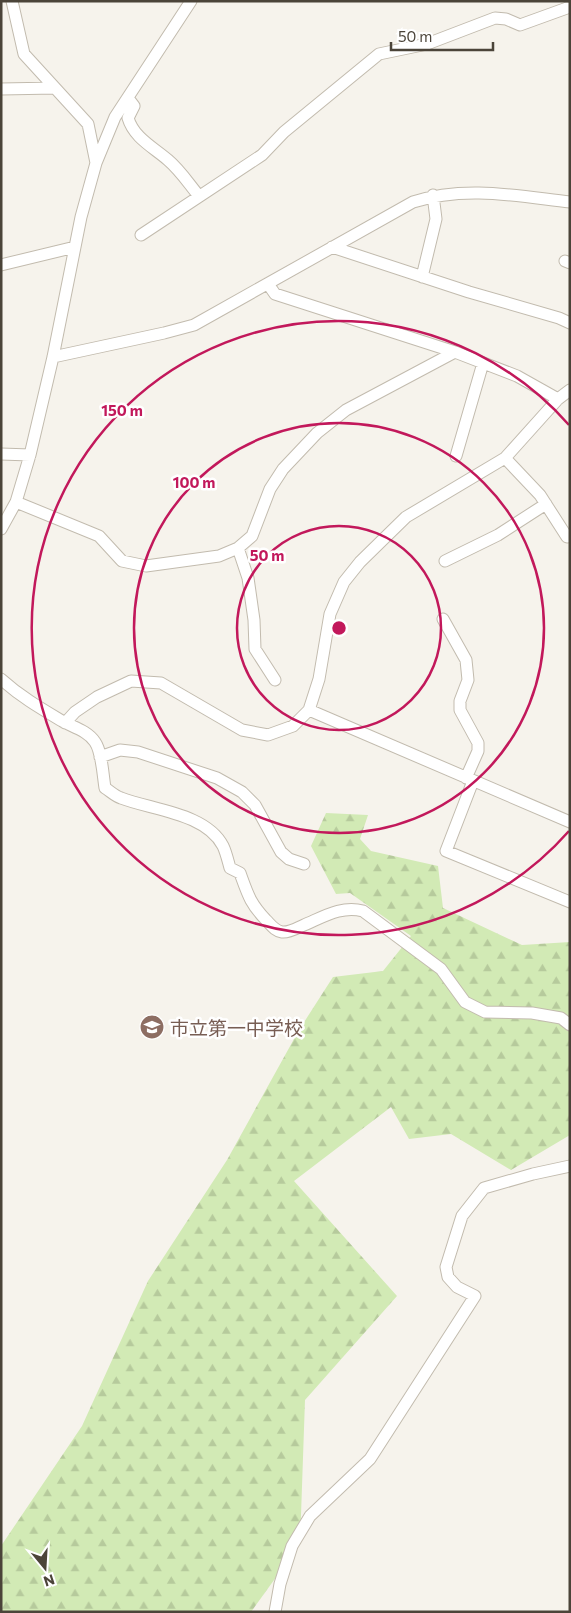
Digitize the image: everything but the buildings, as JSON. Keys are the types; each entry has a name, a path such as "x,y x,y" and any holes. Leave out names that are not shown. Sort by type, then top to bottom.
{"street":[{"path":"12,1 24,54 88,124 96,164"},
{"path":"1,529 16,502 30,455 53,357 81,217 96,164 115,117 191,1"},
{"path":"141,235 262,155 284,132 379,54 427,44 494,18 506,19 520,25 566,7"},
{"path":"1,89 55,88"},
{"path":"128,98 134,106 128,118 131,127 138,136 169,161 199,196"},
{"path":"53,357 194,325 413,202 433,196 491,192 570,202"},
{"path":"422,277 436,219 433,196"},
{"path":"1,265 75,247"},
{"path":"332,248 570,323"},
{"path":"268,284 275,294 455,352 517,376 558,399"},
{"path":"16,502 99,536 122,561 146,566 219,556 238,548 252,536 270,489 283,470 317,433 346,410 455,352"},
{"path":"456,456 483,363"},
{"path":"65,723 75,712 97,697 131,680 160,683 242,730 268,735 293,726 309,710 319,679 330,614 344,582 360,562 406,517 505,458 558,399 570,390"},
{"path":"1,454 30,455"},
{"path":"505,458 540,494 567,537"},
{"path":"445,561 498,535 546,504"},
{"path":"238,548 248,578 256,649 275,680"},
{"path":"443,619 466,660 468,680 460,701 460,710 478,743 478,751 446,852 570,902"},
{"path":"1,679 18,694 86,734 96,742 105,788 119,798 186,817 209,830 218,838 223,846 230,868 240,873 250,900 276,930 282,932 289,931 323,916 355,908 363,911 441,969 465,1002 485,1012 532,1012 561,1018 570,1025"},
{"path":"309,710 570,822"},
{"path":"100,757 120,750 138,752 217,778 242,792 255,805 281,852 289,859 304,864"},
{"path":"275,1612 280,1584 292,1546 310,1516 370,1459 475,1296 457,1287 448,1277 446,1266 462,1216 484,1188 570,1166"}],"green space":[{"path":"326,813 368,815 360,839 371,851 438,866 443,908 522,945 570,942 570,1135 511,1170 451,1134 409,1139 391,1107 294,1181 397,1296 305,1400 300,1544 251,1612 1,1612 1,1546 82,1426 148,1281 227,1160 299,1030 333,977 383,971 411,936 350,893 336,894 311,846"}],"place":[{"name":"市立第一中学校","path":"152,1027"}]}
